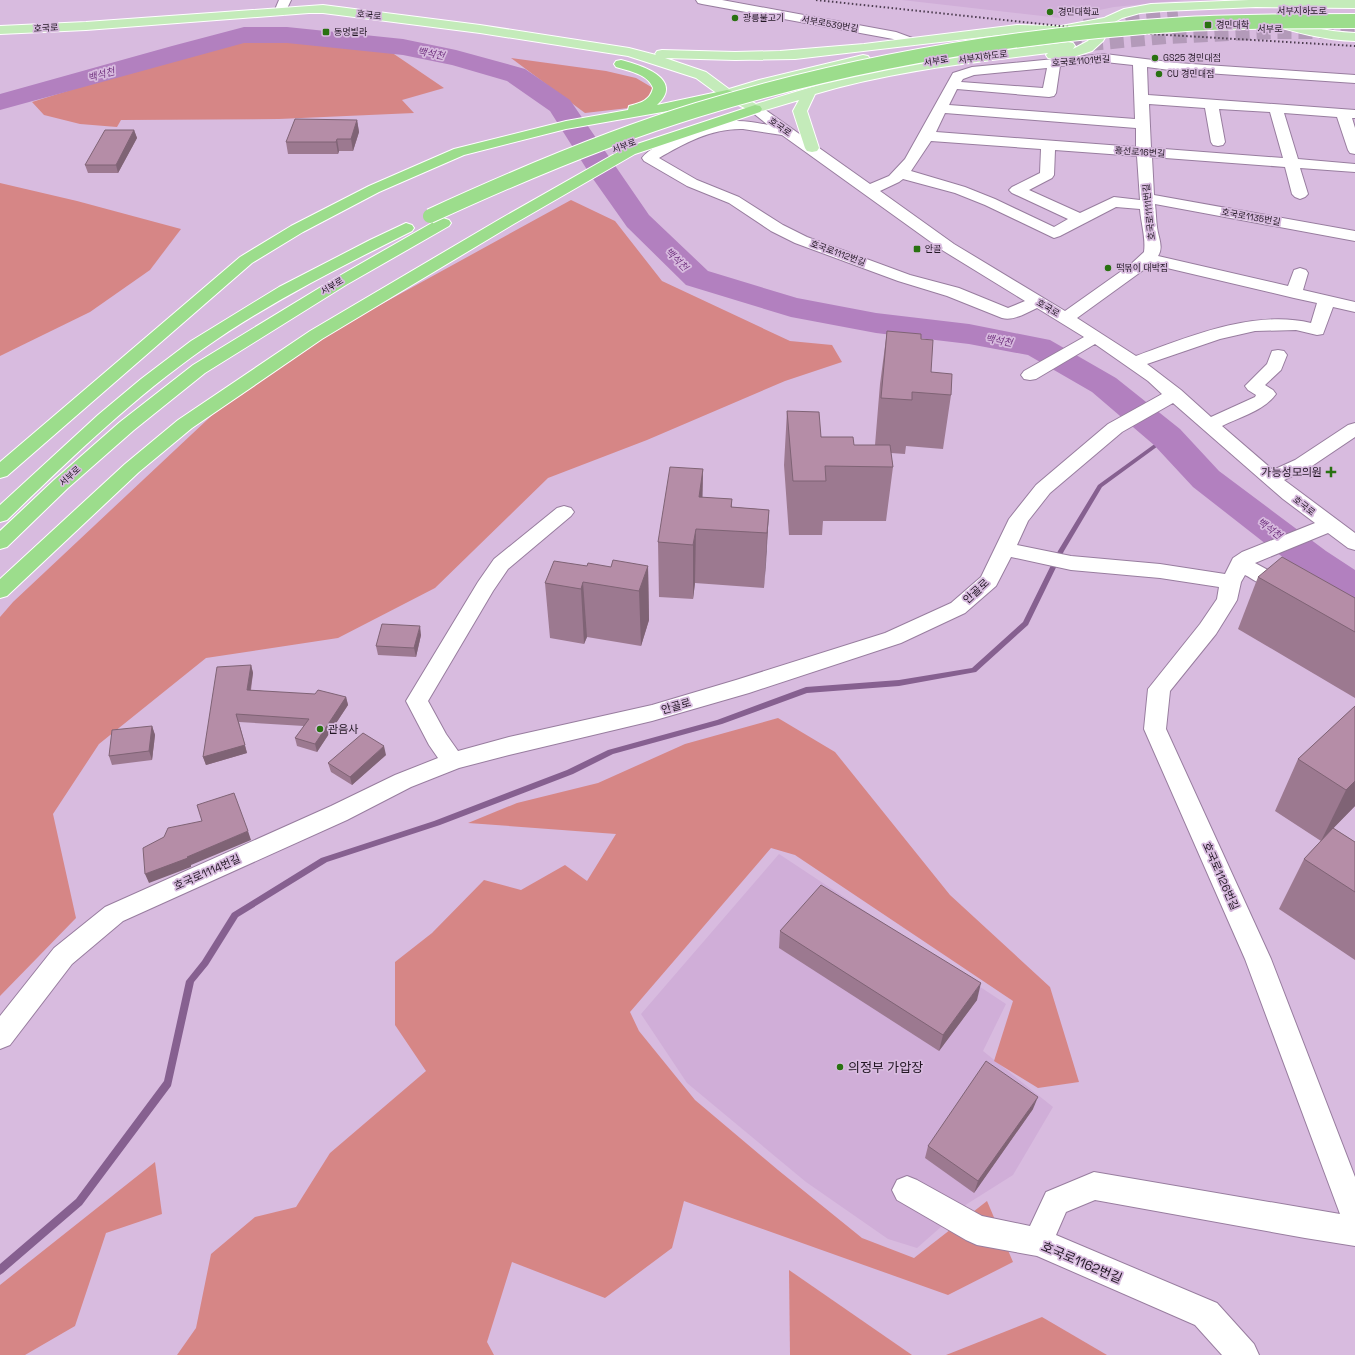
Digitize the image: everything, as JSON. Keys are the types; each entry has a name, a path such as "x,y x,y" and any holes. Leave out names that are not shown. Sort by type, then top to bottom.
{"highway":[{"name":"서부로","path":"0,516 76,445 171,364 230,324 284,291 337,262 436,219 570,156 638,130 742,98 866,66 984,45 1079,34 1173,26 1355,21"},
{"name":"서부로","path":"0,542 61,484 121,432 199,370 340,282 436,219 651,136 752,104 890,70 928,62 986,53 1135,36 1255,29 1355,29"},
{"path":"604,118 644,107 655,100 659,91 657,81 650,76 641,70 621,64"},
{"path":"0,472 246,260 297,230 374,189 459,152 494,142 604,118 685,104 727,94"},
{"path":"0,591 132,468 186,424 316,335 630,151 714,124 760,112"}],"main road":[{"path":"760,112 808,92 825,87 857,84 934,69 1077,53 1097,43 1107,24 1132,11 1170,7 1248,3 1304,2 1355,4"},
{"name":"호국로","path":"0,30 86,26 283,6 358,13 480,29 629,52 658,60 701,76 712,82 727,94 760,112"},
{"name":"서부지하도로","path":"1178,15 1292,10 1355,11"},
{"name":"호국로","path":"0,35 252,18 301,18 560,53 621,64 727,94"},
{"path":"781,55 1017,30 1062,30 1107,24 1251,18 1266,20 1302,30 1332,36 1355,37"},
{"path":"1062,30 1074,33 1083,38 1087,43 1087,48"},
{"name":"서부지하도로","path":"886,54 1018,34"},
{"name":"서부지하도로","path":"825,87 876,74 946,62 1068,46"},
{"path":"629,52 735,56 886,54"},
{"path":"727,94 814,70 886,54"},
{"path":"808,92 800,111 812,148"}],"street":[{"name":"서부로539번길","path":"702,0 896,36 910,42"},
{"name":"호국로1101번길","path":"868,190 894,178 915,156 958,76 972,71 1105,58 1122,58 1177,67 1355,79"},
{"name":"호국로1111번길","path":"1140,62 1147,202 1149,227 1153,244 1152,253 1147,258"},
{"path":"953,85 1049,93 1054,63"},
{"path":"1141,99 1349,114 1355,150"},
{"path":"1211,104 1218,142"},
{"path":"940,108 1142,124"},
{"path":"1276,108 1290,164 1300,194"},
{"name":"호국로","path":"760,112 948,247 1066,318 1134,363 1175,394 1271,479 1329,525 1355,543"},
{"name":"호국로1112번길","path":"788,132 748,126 719,127 663,148 649,158 692,183 734,200 776,228 822,249 904,278 953,292 1008,314 1038,302"},
{"name":"흥선로16번길","path":"925,136 1355,168"},
{"path":"1048,146 1047,175 1017,190 1080,219"},
{"name":"호국로1135번길","path":"900,173 960,190 1054,233 1114,202 1147,202 1355,236"},
{"path":"1066,318 1099,296 1147,258 1355,308"},
{"path":"1294,293 1300,273"},
{"path":"1134,363 1198,339 1261,326 1296,326 1317,330 1326,301"},
{"path":"1030,375 1096,337"},
{"path":"1209,425 1261,401 1267,394 1254,386 1276,366 1278,354"},
{"name":"안골로","path":"452,762 509,746 652,713 749,685 893,638 958,608 989,581 1018,519 1043,489 1115,428 1175,394"},
{"path":"1271,479 1302,464 1355,429"},
{"path":"452,762 437,739 417,701 485,587 501,564 564,512"},
{"path":"1005,549 1071,564 1160,571 1240,567 1298,536 1329,525"},
{"path":"1240,567 1301,598"},
{"name":"호국로1126번길","path":"1240,567 1227,600 1208,629 1159,689 1155,729 1258,959 1355,1215"},
{"name":"호국로1114번길","path":"0,1036 63,956 114,914 339,813 403,781 452,762"},
{"path":"1038,1242 1056,1202 1094,1186 1305,1224 1355,1231"},
{"name":"호국로1162번길","path":"907,1190 977,1230 1038,1242 1206,1314 1243,1355"}],"shaded area":[{"name":"경민대학교","path":"902,0 1184,0 1114,7 1060,18"},
{"path":"250,39 391,52 444,88 402,100 414,113 279,119 121,120 117,127 80,124 44,115 32,102 209,47"},
{"path":"511,58 606,71 636,78 653,88 654,100 637,107 585,113"},
{"path":"0,183 77,201 181,229 150,270 90,312 0,356"},
{"path":"571,200 615,221 662,281 790,341 832,345 842,362 785,381 647,440 548,478 435,588 338,638 206,658 99,744 53,814 76,918 0,996 0,617 13,602 258,372"},
{"path":"778,718 835,752 950,895 1050,987 1079,1082 1038,1088 994,1061 1013,1001 795,855 771,848 630,1012 639,1031 695,1100 862,1238 914,1258 987,1201 1013,1262 948,1295 684,1201 672,1248 605,1298 512,1262 487,1342 494,1355 177,1355 196,1328 211,1254 255,1217 296,1207 330,1153 426,1071 395,1025 395,962 432,933 484,880 521,890 565,865 587,881 616,834 468,823 517,803 598,783 685,744"},
{"name":"의정부 가압장","path":"779,854 1006,1004 983,1051 1053,1107 1013,1175 967,1204 917,1248 888,1239 806,1182 687,1083 641,1014"},
{"path":"155,1162 162,1214 106,1233 75,1326 25,1355 0,1355 0,1285"},
{"path":"789,1270 912,1355 790,1355"},
{"path":"1042,1317 1107,1355 946,1355"}],"building":[{"path":"295,119 357,120 351,139 337,139 336,142 286,142"},
{"path":"105,130 134,130 116,165 85,165"},
{"path":"887,331 921,334 921,339 933,340 931,372 952,374 951,395 912,392 912,400 881,398"},
{"path":"787,411 819,412 821,437 853,437 854,445 890,445 893,467 825,466 826,481 793,481"},
{"path":"670,467 703,469 699,497 732,499 731,507 769,510 767,533 696,529 693,545 658,542"},
{"path":"1282,557 1355,598 1355,632 1258,577"},
{"path":"613,560 648,566 639,591 583,582 581,589 545,583 554,561 587,566 588,563 611,567"},
{"path":"382,624 420,626 414,648 376,646"},
{"path":"251,665 247,690 315,694 318,690 346,697 315,744 295,738 309,719 236,714 245,745 203,757 217,667"},
{"path":"1355,706 1355,781 1346,790 1298,759"},
{"path":"152,726 149,751 109,756 112,730"},
{"path":"363,733 384,746 350,777 328,763"},
{"path":"234,793 248,831 187,857 188,858 145,874 143,848 164,837 168,828 202,821 197,805"},
{"path":"1333,828 1355,842 1355,892 1304,859"},
{"path":"821,885 981,983 943,1035 780,931"},
{"path":"986,1061 1038,1097 978,1181 928,1146"}],"waterway":[{"name":"백석천","path":"0,102 181,51 244,35 287,35 403,47 456,58 516,75 560,106 606,176 638,221 697,278 791,307 876,323 969,334 1038,347 1104,385 1167,437 1206,479 1312,560 1355,589"},
{"path":"0,1270 79,1202 168,1083 190,981 205,963 235,915 324,860 437,823 570,772 611,752 719,722 806,690 899,683 974,670 1026,623 1061,551 1100,486 1167,437"}],"tunnel":[{"path":"1084,26 1178,15"},
{"path":"1068,46 1166,37 1275,32 1355,32"}],"railway":[{"path":"816,0 1117,32 1355,46"}],"place":[{"name":"경민대학교","path":"1050,12"},
{"name":"광릉불고기","path":"735,18"},
{"name":"경민대학","path":"1208,25"},
{"name":"동명빌라","path":"326,32"},
{"name":"GS25 경민대점","path":"1155,58"},
{"name":"CU 경민대점","path":"1159,74"},
{"name":"안골","path":"917,249"},
{"name":"떡볶이 대박집","path":"1108,268"},
{"name":"가능성모의원","path":"1331,472"},
{"name":"관음사","path":"320,729"},
{"name":"의정부 가압장","path":"840,1067"}]}
